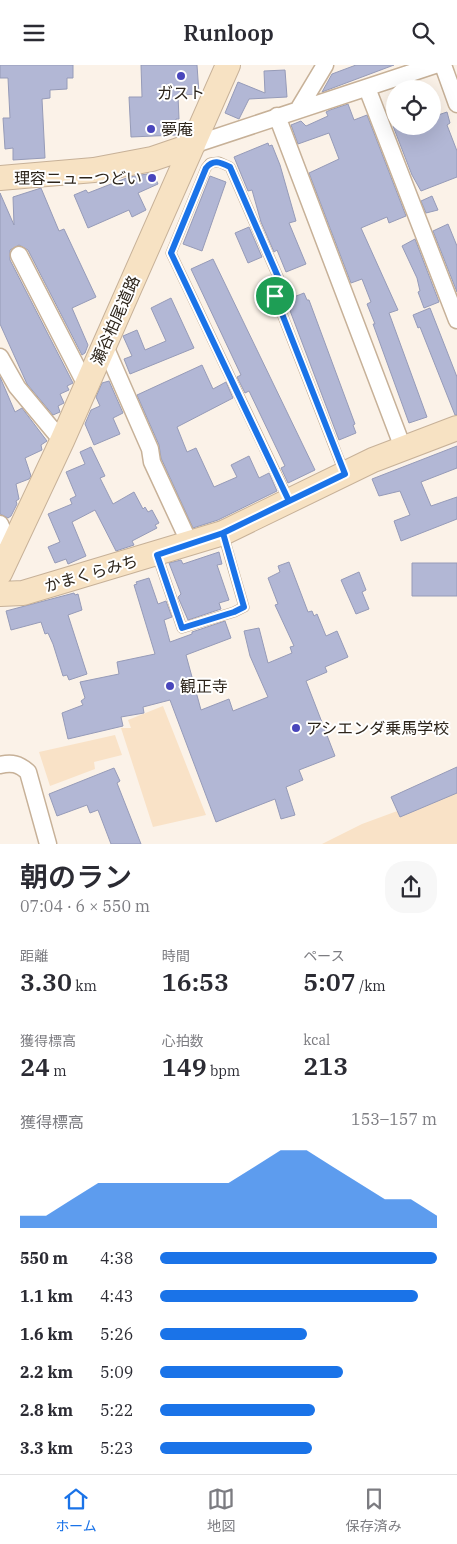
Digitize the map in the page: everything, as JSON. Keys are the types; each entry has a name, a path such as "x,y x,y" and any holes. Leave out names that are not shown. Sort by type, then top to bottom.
{"street":[{"name":"瀬谷柏尾道路","path":"0,573 12,551 62,441 228,65"},
{"path":"298,110 325,65"},
{"path":"0,178 94,170 152,159 436,65"},
{"path":"443,65 457,104"},
{"path":"367,88 457,320"},
{"path":"277,117 403,448"},
{"path":"19,255 86,385"},
{"path":"104,344 150,449 152,462 190,544"},
{"path":"0,357 17,387 62,441"},
{"name":"かまくらみち","path":"0,594 23,593 157,555 223,533 345,474 403,448 457,428"},
{"path":"0,524 12,551"},
{"path":"0,765 9,763 21,765 28,772 48,844"}],"lane":[{"path":"289,501 171,253 206,168 210,163 220,162 230,167 279,279 275,296 345,474"},
{"path":"157,555 182,628 234,612 244,607 223,533"}],"shaded area":[{"path":"163,706 206,815 153,827 121,728 131,728 128,720"},
{"path":"115,735 122,755 94,762 95,769 50,786 39,752"},
{"path":"457,789 457,844 322,844 362,824"}],"building":[{"path":"0,65 73,65 73,78 67,78 67,89 50,90 50,98 42,99 45,158 13,160 13,148 5,149 3,118 10,118 8,78 0,78"},
{"path":"141,65 197,65 199,94 178,95 179,119 176,119 176,135 131,137 129,97 142,97"},
{"path":"356,65 394,65 322,92 332,74"},
{"path":"285,70 287,97 249,99 239,119 225,113 238,82 265,93 264,71"},
{"path":"348,104 354,120 367,115 406,216 389,223 387,217 361,228 398,310 389,313 427,417 409,423 373,324 375,324 367,304 371,302 362,279 351,283 309,173 339,159 329,133 298,144 291,125 301,121 306,126 328,116 326,112"},
{"path":"447,112 450,123 447,125 457,151 457,177 421,191 412,175 396,135 441,135 441,114"},
{"path":"268,143 269,146 272,145 280,165 296,221 289,223 306,264 286,272 277,250 274,252 261,222 252,190 248,191 234,157"},
{"path":"153,173 158,184 138,193 146,210 132,217 129,210 88,228 74,195 86,190 88,193 129,177"},
{"path":"210,176 226,182 202,251 183,244"},
{"path":"41,188 59,231 64,229 96,297 72,308 88,345 85,353 82,355 28,250 19,245 10,250 10,260 73,383 67,386 69,390 60,394 64,403 58,406 60,412 53,415 27,384 0,324 0,193 14,225 13,197"},
{"path":"432,196 438,210 426,213 421,201"},
{"path":"448,224 457,246 457,292 433,231"},
{"path":"249,227 262,257 248,263 235,233"},
{"path":"415,239 439,302 424,308 418,292 420,291 417,278 402,246"},
{"path":"213,259 315,470 288,483 281,468 285,466 249,391 245,393 237,377 241,375 191,269"},
{"path":"304,293 307,300 309,300 355,424 353,425 356,433 339,440 286,300"},
{"path":"171,298 194,348 130,374 124,359 132,356 123,336 137,330 145,350 166,341 151,308"},
{"path":"430,308 457,377 457,415 455,415 420,327 418,328 413,315"},
{"path":"202,365 213,389 226,382 233,398 177,427 187,452 196,448 214,487 237,477 231,465 249,456 259,478 269,473 277,491 218,520 193,528 161,458 159,445 137,395"},
{"path":"0,377 15,412 22,408 47,441 41,445 42,450 25,458 31,476 29,479 16,484 19,499 16,501 17,504 11,516 8,518 0,514"},
{"path":"109,381 123,413 113,418 120,434 94,445 85,424 91,410 100,406 96,397 102,383"},
{"path":"457,446 457,468 421,482 431,506 457,497 457,519 401,541 394,521 410,515 400,491 379,496 372,479"},
{"path":"91,447 105,476 100,478 113,504 134,492 143,509 145,507 148,512 152,510 159,523 155,525 157,528 132,541 134,545 116,551 95,510 72,522 86,556 68,564 66,559 55,563 48,547 60,542 48,514 72,504 70,499 76,496 66,472 85,464 80,452"},
{"path":"219,552 222,564 217,565 229,600 219,603 221,609 188,620 178,597 181,594 169,563 181,560 183,564"},
{"path":"289,562 308,612 312,611 314,616 317,614 326,636 337,631 348,657 325,667 327,672 306,681 335,756 299,770 303,780 286,787 295,815 281,819 275,799 216,822 170,700 143,707 144,713 121,717 123,726 68,739 62,713 83,705 81,701 85,698 80,682 119,674 117,662 155,654 134,585 137,584 136,582 149,578 158,604 166,601 172,617 164,620 170,642 225,621 231,638 186,655 201,710 229,699 233,711 268,697 250,656 244,631 259,628 268,663 292,653 290,647 294,646 275,605 278,604 268,578 280,572 278,566"},
{"path":"412,563 457,563 457,596 412,596"},
{"path":"359,572 366,590 362,592 369,609 356,614 341,580"},
{"path":"74,593 75,595 78,594 82,610 68,615 87,674 69,680 67,675 63,676 53,644 48,633 45,634 41,622 11,630 6,611"},
{"path":"457,767 457,793 400,817 391,797"},
{"path":"114,768 120,781 117,783 141,844 111,844 98,810 90,813 87,805 57,816 49,794"}],"place":[{"name":"ガスト","path":"181,76"},
{"name":"夢庵","path":"151,129"},
{"name":"理容ニューつどい","path":"152,178"},
{"name":"観正寺","path":"170,686"},
{"name":"アシエンダ乗馬学校","path":"296,728"}],"route":[{"path":"275,296 279,279 230,167 220,162 210,163 206,168 171,253 289,501 223,533 244,607 234,612 182,628 157,555 223,533 345,474 275,296"}]}
